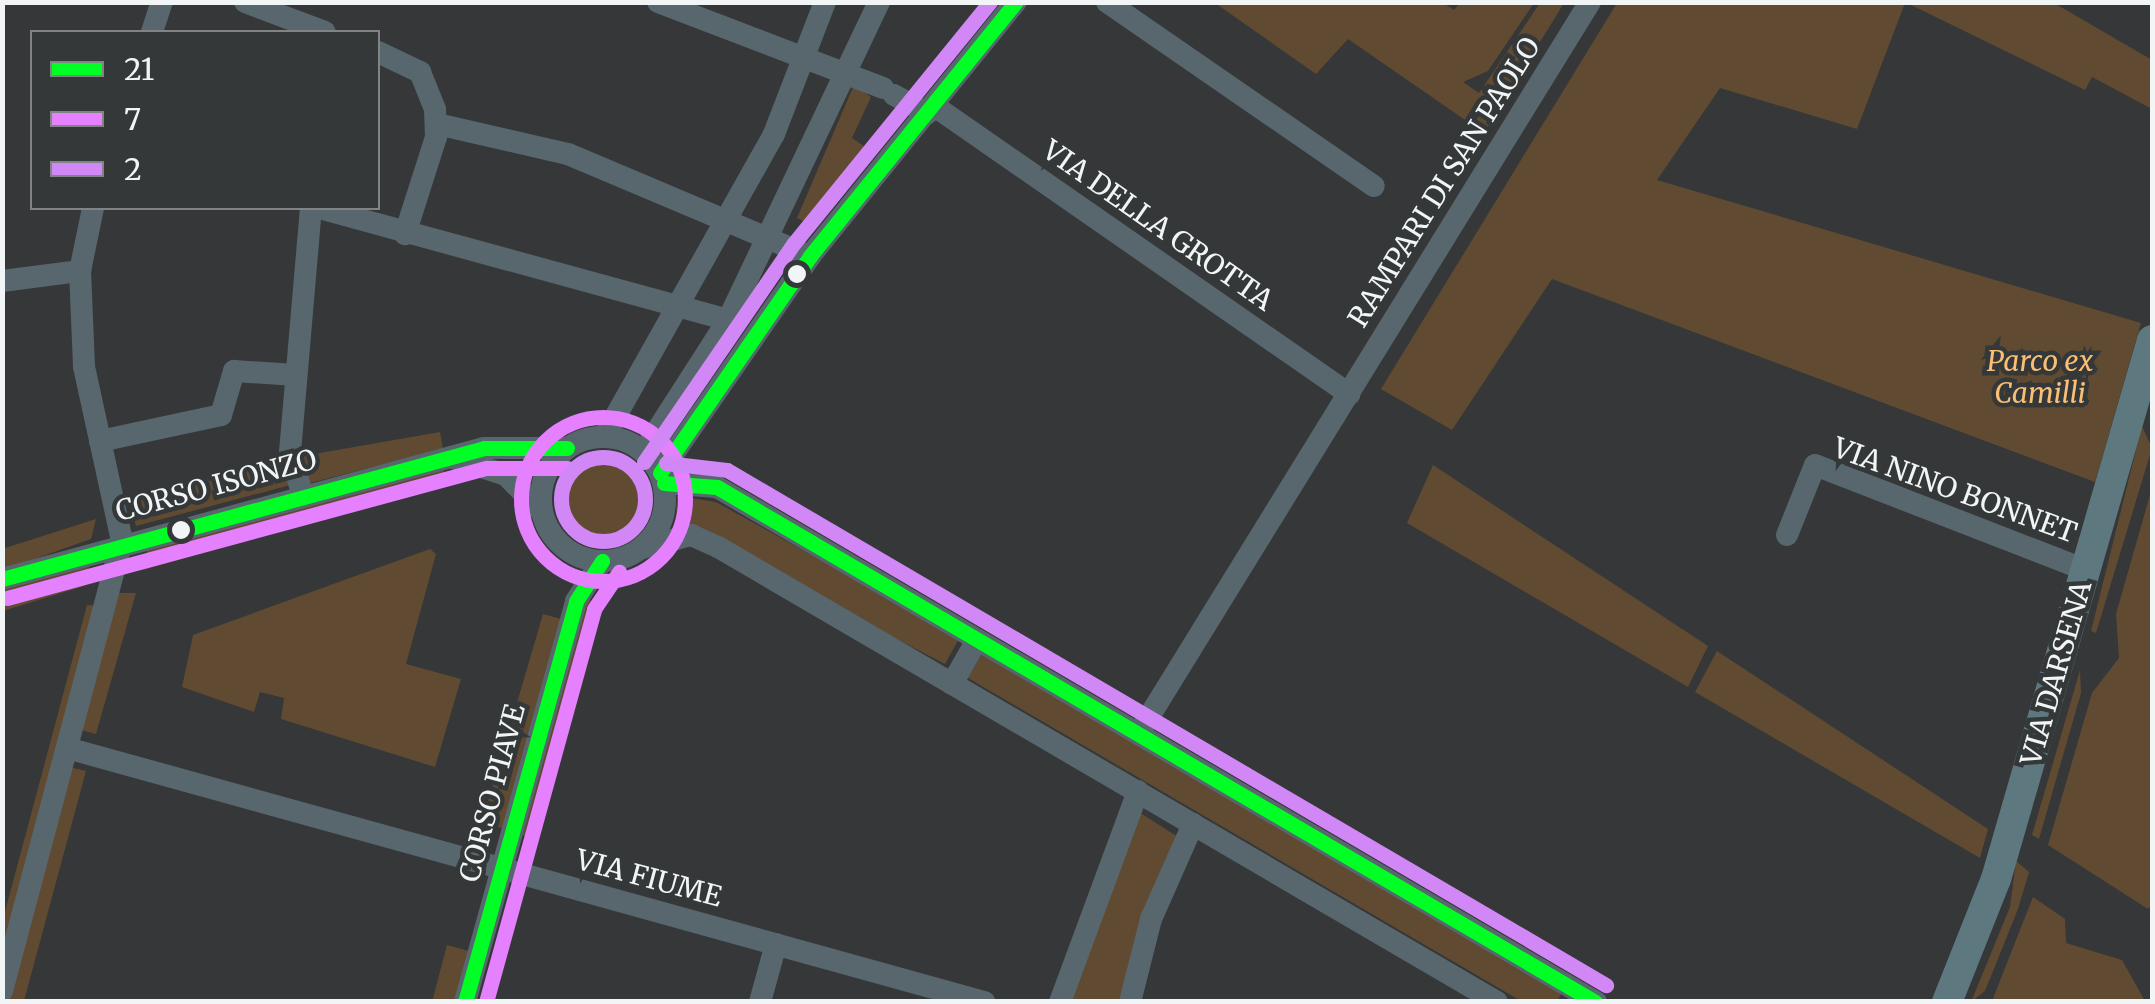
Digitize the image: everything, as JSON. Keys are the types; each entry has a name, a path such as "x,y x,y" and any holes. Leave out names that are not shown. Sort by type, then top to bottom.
{"main road":[{"name":"VIA DARSENA","path":"1948,1002 1996,879 2152,340"}],"street":[{"path":"153,30 162,2"},
{"path":"246,2 301,12 323,30"},
{"name":"VIA DELLA GROTTA","path":"658,2 847,68 930,109 1349,394"},
{"path":"604,436 728,218 826,2"},
{"path":"644,452 728,320 765,232 879,2"},
{"path":"662,478 810,256 1016,2"},
{"path":"1107,2 1374,186"},
{"name":"RAMPARI DI SAN PAOLO","path":"1144,736 1590,2"},
{"path":"380,53 425,77 437,124 405,234"},
{"path":"437,124 542,145 765,232 810,256"},
{"path":"2,990 122,541 100,442 80,271 93,210"},
{"path":"302,492 290,452 311,210"},
{"path":"326,210 405,234 678,300 728,320"},
{"path":"2,281 80,271"},
{"path":"100,442 221,415 234,371 296,375"},
{"path":"642,548 664,516 662,478 644,452 604,436 566,448 546,474 542,512 573,554 602,561 691,535 718,547 1136,797 1194,824 1497,1002"},
{"name":"CORSO ISONZO","path":"2,579 122,541 302,492 501,445 566,448"},
{"name":"CORSO ISONZO","path":"447,458 506,475 542,512"},
{"name":"VIA NINO BONNET","path":"1787,535 1815,464 2086,570"},
{"path":"662,478 717,487 1584,999"},
{"name":"CORSO PIAVE","path":"573,554 576,601"},
{"name":"CORSO PIAVE","path":"465,1002 576,601 602,561"},
{"path":"952,684 976,640"},
{"name":"VIA FIUME","path":"67,748 984,1002"},
{"path":"1060,1002 1136,797"},
{"path":"1130,1002 1151,919 1194,824"},
{"path":"760,1002 776,944"}],"green space":[{"path":"1215,3 1443,3 1454,10 1460,3 1534,3 1488,71 1463,82 1479,93 1540,3 1564,3 1484,133 1348,39 1316,74"},
{"name":"Parco ex Camilli","path":"1617,3 1905,3 1857,129 1720,88 1657,180 2141,323 2095,482 1552,279 1452,430 1381,389"},
{"path":"1907,3 2054,3 2152,60 2152,109 2092,77 2085,90"},
{"path":"854,85 871,97 852,138 868,149 809,224 797,218"},
{"path":"2142,426 2152,448 2096,633 2091,631"},
{"path":"440,432 443,449 306,484 297,457"},
{"path":"287,459 294,484 136,526 129,500"},
{"path":"604,459 620,462 633,471 642,484 642,516 633,529 620,538 604,541 588,538 575,529 566,516 563,500 566,484 575,471 588,462"},
{"path":"1433,465 1708,646 1688,687 1407,523"},
{"path":"443,466 446,482 143,570 149,541"},
{"path":"2152,488 2152,903 2148,909 2048,845 2092,693 2119,658 2116,614"},
{"path":"677,496 716,502 960,637 945,664 676,525"},
{"path":"96,519 91,539 3,570 2,549"},
{"path":"430,549 436,554 406,664 461,679 435,767 281,719 284,698 260,692 254,712 182,687 193,635"},
{"path":"91,560 84,586 3,611 3,588"},
{"path":"114,593 136,593 96,734 77,729"},
{"path":"582,598 599,603 533,838 516,834"},
{"path":"87,605 104,606 3,971 3,919"},
{"path":"543,614 565,620 505,829 482,822"},
{"path":"1717,651 1988,829 1980,858 1695,692"},
{"path":"983,652 1565,988 1557,1001 1521,1001 968,678"},
{"path":"2080,670 2081,693 2039,839 2032,835"},
{"path":"65,766 86,771 24,1001 3,1002"},
{"path":"1139,812 1178,837 1122,1001 1069,1002"},
{"path":"2016,861 2029,872 2018,909 1985,991 1971,1002 2010,907"},
{"path":"2033,897 2065,919 2066,943 2122,960 2145,1001 1992,1001"},
{"path":"447,945 469,951 455,1001 432,1002"}],"transit line":[{"name":"2","path":"644,462 794,243 990,2"},
{"name":"21","path":"660,473 810,256 1016,2"},
{"name":"7","path":"603,417 635,423 661,441 679,467 685,499 679,531 661,557 635,575 603,581 571,575 545,557 527,531 521,499 527,467 545,441 571,423 603,417"},
{"name":"21","path":"2,579 484,448 567,448"},
{"name":"2","path":"595,457 611,457 627,464 638,475 645,499 642,515 633,529 611,541 595,541 579,534 568,523 561,507 561,491 568,475 579,464 595,457"},
{"name":"2","path":"666,463 727,470 1606,985"},
{"name":"7","path":"7,598 487,468 567,468"},
{"name":"21","path":"664,483 717,487 1595,1002"},
{"name":"21","path":"465,1002 576,601 602,561"},
{"name":"7","path":"486,1002 594,609 619,572"}]}
